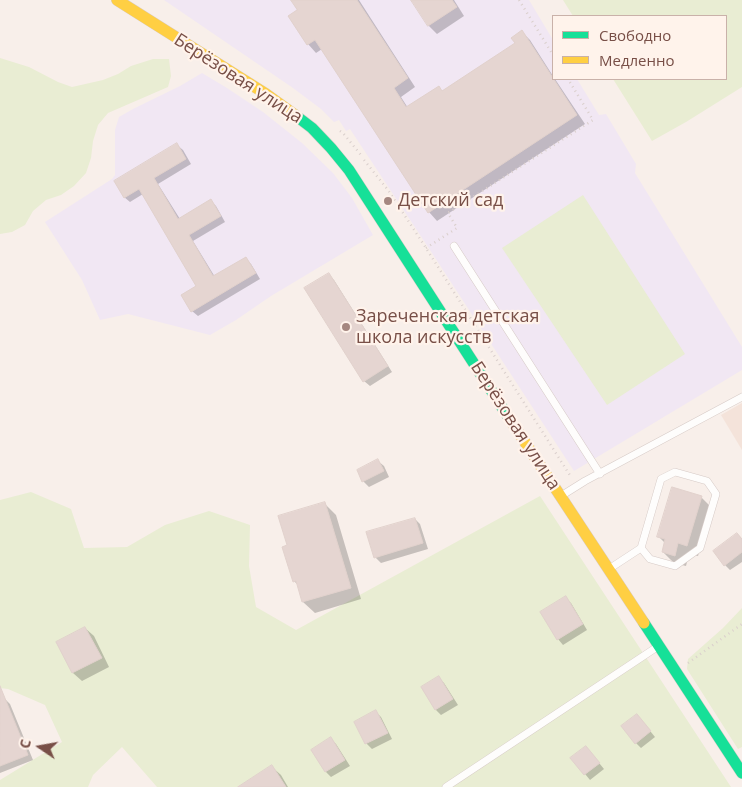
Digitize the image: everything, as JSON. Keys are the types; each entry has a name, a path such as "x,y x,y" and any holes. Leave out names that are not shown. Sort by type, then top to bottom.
{"street":[{"name":"Берёзовая улица","path":"117,0 266,94 312,128 349,170 471,360 742,772"},
{"path":"730,754 742,748"}],"lane":[{"path":"454,246 600,474"},
{"path":"561,496 742,397"},
{"path":"609,569 641,548 661,479 675,472 707,481 716,494 700,548 675,566 650,559 641,548"},
{"path":"446,787 659,645"}],"path":[{"path":"519,0 552,53"},
{"path":"426,248 457,228 448,213 593,120 569,80"},
{"path":"683,666 742,624"}],"shaded area":[{"path":"164,0 529,0 552,38 552,80 578,80 599,115 606,114 636,164 635,173 742,347 742,370 574,471 350,129 346,131 339,120 334,122 321,109"},
{"path":"202,73 263,112 302,143 333,173 352,198 373,235 210,335 128,314 100,320 82,280 45,222 112,179 115,175 115,130 119,117"},
{"path":"742,403 742,450 721,415"}],"green space":[{"path":"563,0 742,0 742,87 652,141 614,80 727,80 727,15 572,15"},
{"path":"0,58 29,67 72,87 103,80 131,66 153,59 169,59 171,76 168,87 108,113 98,125 86,173 74,186 61,195 46,200 33,211 25,225 12,232 0,234"},
{"path":"583,195 685,354 607,405 502,248"},
{"path":"31,492 71,509 84,548 127,547 165,525 209,511 250,525 249,566 256,607 296,630 540,496 731,787 157,787 122,747 93,775 88,787 0,787 0,780 62,742 45,705 8,689 0,688 0,500"},
{"path":"742,608 742,747 738,749 687,669 688,659"}],"building":[{"path":"291,0 357,0 408,78 394,88 406,107 439,86 442,91 515,43 511,38 522,30 552,76 552,80 554,80 577,115 428,213 315,40 307,45 288,16 297,10"},
{"path":"411,0 452,0 457,7 428,26"},
{"path":"177,143 186,159 154,178 178,219 211,199 221,216 189,235 213,276 246,257 256,273 191,312 181,295 196,286 139,189 124,198 114,181"},
{"name":"Зареченская детская школа искусств","path":"329,273 388,366 363,382 304,288"},
{"path":"378,459 384,471 362,482 357,470"},
{"path":"672,487 702,496 687,546 678,543 675,556 662,552 665,539 657,537"},
{"path":"325,502 351,588 302,602 296,581 293,582 282,547 287,545 278,516"},
{"path":"415,518 423,543 374,558 366,532"},
{"path":"737,533 742,539 742,552 724,566 713,551"},
{"path":"566,596 583,624 557,640 540,612"},
{"path":"85,627 102,658 72,673 56,642"},
{"path":"439,676 453,699 435,710 421,687"},
{"path":"0,686 28,755 0,766"},
{"path":"376,710 388,733 365,744 354,722"},
{"path":"637,714 651,731 635,744 621,726"},
{"path":"331,737 345,760 325,772 311,750"},
{"path":"586,746 600,763 584,775 570,758"},
{"path":"272,765 286,787 238,787"}],"traffic: fast":[{"path":"295,115 312,128 349,170 509,418"},
{"path":"644,623 742,773"}],"traffic: slow":[{"path":"117,0 266,94 295,115"},
{"path":"509,418 644,623"}],"place":[{"name":"Детский сад","path":"388,201"},
{"name":"Зареченская детская школа искусств","path":"346,327"}]}
